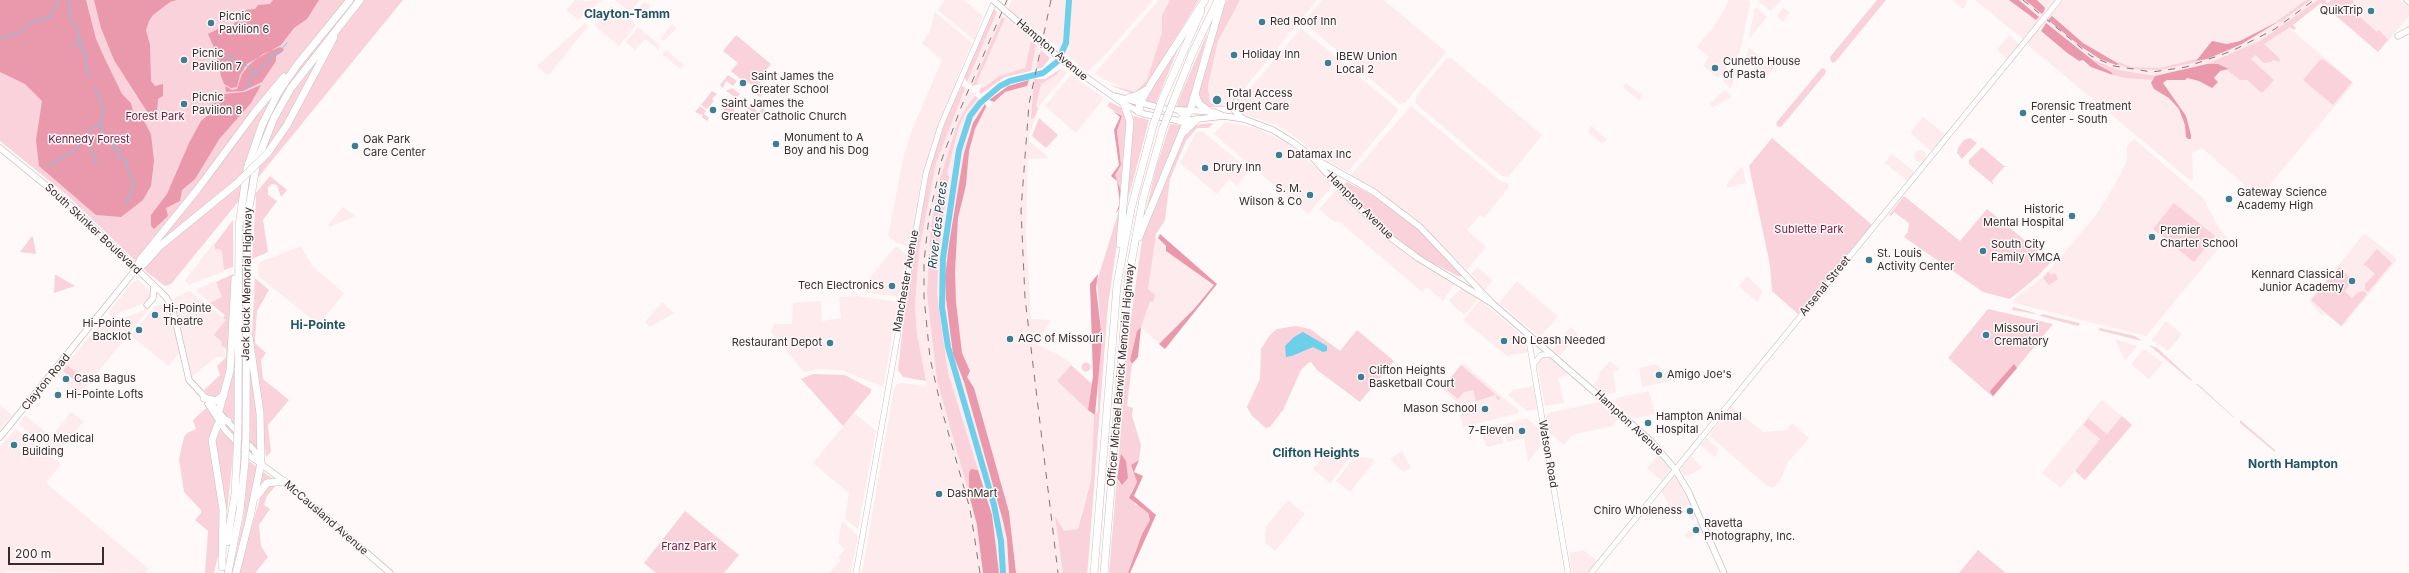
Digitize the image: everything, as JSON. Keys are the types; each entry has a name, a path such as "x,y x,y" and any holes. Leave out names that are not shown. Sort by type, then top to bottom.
{"highway":[{"path":"1130,121 1183,30 1206,0"},
{"name":"Officer Michael Barwick Memorial Highway","path":"1094,573 1114,320 1120,268 1134,192 1162,100 1186,42 1206,0"},
{"name":"Officer Michael Barwick Memorial Highway","path":"1104,573 1129,270 1143,198 1172,102 1194,48 1218,0"},
{"path":"1129,270 1145,220 1180,137 1195,94 1222,0"},
{"path":"136,269 144,264 160,246 236,184 267,154 287,125 325,52 355,2"},
{"name":"Jack Buck Memorial Highway","path":"221,570 233,505 237,453 240,202 250,157 272,104 297,64 355,2"},
{"name":"Jack Buck Memorial Highway","path":"228,573 242,500 245,461 247,219 250,193 261,151 274,118 291,88 355,2"},
{"path":"136,269 141,259 204,181 266,98 297,64"},
{"path":"1120,268 1120,237 1130,121 1126,101 1141,94 1152,82"},
{"path":"1195,94 1199,104 1210,112"},
{"path":"1180,111 1186,117"},
{"path":"1180,137 1196,120"},
{"path":"221,570 224,517 212,440 224,422 219,411 230,371 233,299 239,255"},
{"path":"236,573 254,502 261,463 260,413 246,324"},
{"path":"204,398 216,401 224,395"},
{"path":"254,502 265,485 272,481 284,481"},
{"path":"1090,573 1096,545"}],"main road":[{"name":"Hampton Avenue","path":"994,0 1076,71 1114,96 1139,107 1196,120 1224,116"},
{"name":"Manchester Avenue","path":"856,573 926,173 941,125 994,0"},
{"name":"Arsenal Street","path":"1591,573 2059,0"},
{"path":"2398,36 2409,30"},
{"name":"Hampton Avenue","path":"1126,101 1139,107 1180,111"},
{"path":"1236,102 1234,110 1244,119"},
{"name":"Hampton Avenue","path":"1186,117 1210,112 1244,119 1273,130 1311,156 1374,192 1420,226 1465,272 1493,304 1646,436 1675,470 1700,514 1724,573"},
{"name":"South Skinker Boulevard","path":"0,148 70,205 166,298"},
{"name":"Hampton Avenue","path":"1311,156 1349,198 1391,238 1418,258 1493,304"},
{"name":"Clayton Road","path":"0,437 136,269"},
{"path":"147,305 153,298 154,286"},
{"name":"McCausland Avenue","path":"166,298 173,310 187,376 250,456 284,481 390,573"},
{"name":"Watson Road","path":"1528,334 1568,573"},
{"path":"1533,365 1541,355 1551,354"},
{"name":"McCausland Avenue","path":"204,398 219,411"}],"shaded area":[{"path":"575,0 602,0 578,20 566,10"},
{"path":"615,0 640,0 630,12"},
{"path":"944,0 964,0 983,16 974,40 938,10"},
{"path":"1012,0 1153,0 1106,54 1087,72 1034,27 1025,68 999,76 983,88 977,82"},
{"path":"1159,0 1170,0 1162,15 1163,33 1147,80 1135,92 1130,92 1094,74"},
{"path":"1240,0 1317,0 1229,107 1221,106 1210,103 1208,86 1218,41"},
{"path":"1322,0 1384,0 1446,52 1405,103 1400,104 1307,25 1307,18"},
{"path":"1729,0 1749,0 1750,4 1740,52 1718,78 1703,65 1709,57 1697,47 1717,22"},
{"path":"1757,0 1782,0 1771,11"},
{"path":"1952,0 1966,0 1967,3 1963,9"},
{"path":"1975,0 2055,0 2045,13 2049,16 2063,0 2306,0 2282,22 2311,0 2318,0 2286,25 2354,83 2259,198 2202,148 2192,153 2193,179 2191,181 2029,46 2028,42 2038,29 2066,52 2040,19 2023,39"},
{"path":"2344,0 2400,0 2409,8 2409,16 2387,42 2342,3"},
{"path":"644,2 650,6 639,20 634,15"},
{"path":"611,6 636,25 619,46 595,26"},
{"path":"1783,7 1790,13 1783,22 1777,17"},
{"path":"1755,8 1767,17 1750,38 1749,36"},
{"path":"935,12 972,43 956,80 989,107 1005,92 1027,86 1029,80 1034,79 1035,84 1049,79 1063,69 1067,73 1040,105 1029,135 1029,141 1049,158 1028,159 1026,233 1031,319 1051,320 1037,344 1059,355 1072,364 1057,381 1094,415 1091,480 1079,521 1073,573 862,573 894,388 897,384 902,383 927,386 917,334 915,307 919,250 897,243 888,236 904,155 912,130 942,60 922,43 929,33"},
{"path":"997,12 1002,17 972,86 967,82"},
{"path":"585,23 588,26 550,74 547,75 537,66"},
{"path":"672,24 677,28 664,41 660,38"},
{"path":"638,27 660,45 659,50 645,39 635,50 626,42"},
{"path":"1301,28 1398,109 1396,114 1348,172 1328,162 1290,133 1276,125 1240,113 1236,109 1237,104"},
{"path":"2009,35 2019,44 2007,59 1997,50"},
{"path":"1036,45 1041,50 1036,69 1031,71"},
{"path":"1749,48 1774,68 1767,76 1745,58"},
{"path":"666,50 684,65 680,69 662,54"},
{"path":"1451,58 1542,135 1508,177 1502,176 1415,103 1417,95 1446,59"},
{"path":"1734,67 1736,68 1731,89 1723,81"},
{"path":"1071,75 1104,98 1076,133 1045,106"},
{"path":"1626,83 1643,96 1639,101 1623,87"},
{"path":"1725,90 1732,97 1713,107 1709,104"},
{"path":"1411,106 1500,181 1508,183 1508,188 1484,218 1480,215 1467,230 1486,247 1467,270 1415,219 1351,175"},
{"path":"1923,117 1946,135 1931,151 1910,133"},
{"path":"1225,122 1257,128 1289,144 1328,178 1332,186 1308,214 1214,134"},
{"path":"1591,126 1607,139 1602,144 1588,132"},
{"path":"1202,131 1249,170 1237,186 1229,179 1217,194 1180,163 1197,132"},
{"name":"Premier Charter School","path":"2134,139 2203,198 2219,228 2227,238 2146,336 2014,303 2014,299 2038,281 2052,267 2096,215 2116,183 2127,161 2127,146"},
{"path":"1918,150 1922,150 1926,156 1922,162 1918,162 1914,158 1914,154"},
{"path":"1892,154 1914,172 1907,181 1885,163"},
{"path":"1741,167 1743,168 1746,183 1727,188 1727,184"},
{"path":"1337,189 1363,216 1399,247 1455,283 1443,301 1427,287 1422,292 1341,223 1333,221 1319,209"},
{"path":"343,207 356,216 329,227 329,224"},
{"name":"Kennard Classical Junior Academy","path":"2365,234 2395,257 2396,261 2342,327 2325,313 2322,316 2309,301"},
{"path":"1155,238 1163,243 1167,252 1213,282 1214,285 1194,309 1159,344 1141,327 1150,300 1155,296 1148,289"},
{"path":"213,244 215,249 219,249 222,252 224,271 189,285 185,281 186,279"},
{"path":"301,246 312,266 344,293 319,325 258,276 258,265 260,262"},
{"path":"896,246 907,255 899,297 865,292 871,276"},
{"path":"1477,267 1493,280 1485,290 1471,274"},
{"path":"1747,276 1763,291 1757,302 1739,286"},
{"path":"138,280 152,293 148,302 111,316 109,313 111,309 133,282"},
{"path":"215,281 223,297 210,303 195,290"},
{"path":"1517,281 1558,317 1540,337 1499,303"},
{"path":"1462,287 1478,299 1464,315 1449,301"},
{"path":"190,291 226,320 222,342 226,357 216,357 192,377 174,301 176,297"},
{"path":"857,296 898,302 884,384 881,386 841,370 818,369 804,372 771,332 774,324 792,324 793,303 821,301 822,321 841,318 839,297"},
{"path":"1480,300 1518,332 1528,352 1507,356 1463,320"},
{"path":"662,302 674,313 650,327 645,322"},
{"path":"163,304 171,314 179,353 169,366 131,336 155,306"},
{"path":"150,308 79,395 57,376 104,319 120,317 122,319"},
{"path":"2166,321 2182,334 2168,351 2152,340"},
{"path":"1571,327 1578,334 1560,356 1552,350"},
{"path":"2115,339 2137,346 2125,361"},
{"path":"2144,349 2163,363 2149,379 2131,364"},
{"path":"1543,357 1548,357 1569,375 1558,378 1564,403 1545,406 1537,364"},
{"path":"1610,361 1620,370 1613,371 1616,392 1605,394 1593,385 1600,376 1599,373"},
{"path":"1463,363 1519,411 1519,413 1463,427 1457,402 1441,388"},
{"path":"1656,364 1673,380 1642,387 1639,368"},
{"path":"1533,386 1537,408 1535,410 1527,411 1508,395 1513,390"},
{"path":"1649,391 1655,414 1633,419 1614,402 1617,398"},
{"path":"2102,400 2122,416 2107,434 2087,417"},
{"path":"1599,402 1619,418 1612,426 1572,435 1564,445 1549,432 1546,416 1549,413"},
{"path":"0,405 12,415 0,430"},
{"path":"1731,406 1763,432 1787,430 1792,423 1809,438 1788,462 1780,481 1773,488 1767,486 1709,435"},
{"path":"71,412 84,421 56,455 45,445"},
{"path":"854,413 876,431 858,529 845,519 849,493 813,463"},
{"path":"25,415 47,433 40,441 19,425"},
{"path":"1526,418 1540,429 1542,444 1528,462 1524,438 1507,442 1503,425"},
{"path":"2082,424 2100,439 2061,488 2042,473"},
{"path":"1498,425 1504,443 1486,447 1481,428"},
{"path":"16,429 61,464 46,483 149,569 145,573 8,571 0,573 0,446"},
{"path":"1706,438 1719,449 1715,457 1700,445"},
{"path":"1328,451 1352,455 1330,483 1313,469"},
{"path":"1402,451 1411,468 1403,472 1390,459"},
{"path":"1658,455 1670,469 1662,481 1647,468"},
{"path":"1355,456 1373,459 1374,462 1350,492 1336,481"},
{"path":"1691,456 1702,468 1685,477 1680,469"},
{"path":"1673,477 1676,477 1696,515 1692,521 1684,507 1673,513 1661,491"},
{"path":"1288,500 1305,514 1275,551 1265,543 1266,527"},
{"path":"842,521 858,536 851,573 829,573 841,560 838,557 845,549 838,543"},
{"path":"1698,521 1703,532 1686,539 1685,535"},
{"path":"1584,550 1597,561 1587,573 1572,573 1569,553"}],"green space":[{"name":"Forest Park","path":"0,0 403,0 171,284 165,286 148,273 68,196 0,141"},
{"name":"Kennedy Forest","path":"0,0 86,0 96,39 105,59 122,94 131,103 133,111 143,119 151,134 154,161 151,186 143,200 121,217 96,215 39,166 36,140 42,101 25,84 0,72"},
{"name":"Kennedy Forest","path":"94,0 177,0 170,2 153,15 146,30 150,45 151,81 155,86 163,84 163,96 158,99 157,114 151,115 146,110 114,60 101,28"},
{"path":"273,0 319,0 307,19 294,28 281,45 247,64 240,75 237,87 231,88 224,84 216,52 208,34 226,25 233,25 246,10 255,9 258,5 270,4"},
{"path":"1170,0 1199,0 1146,86 1133,94 1107,84 1135,92 1147,80 1162,33 1162,15"},
{"path":"1227,0 1240,0 1218,41 1208,86 1210,103 1228,107 1207,107 1204,106 1198,95 1222,10"},
{"path":"1877,0 1886,0 1836,61 1832,63 1830,57"},
{"path":"2009,0 2019,0 2039,17 2036,20"},
{"path":"2025,0 2037,0 2045,8 2042,14"},
{"path":"2306,0 2311,0 2281,22 2277,21"},
{"path":"2318,0 2326,0 2327,4 2331,0 2353,0 2354,3 2350,4 2353,8 2352,10 2377,32 2379,30 2388,40 2378,52 2321,3 2293,25 2296,28 2294,30 2290,27 2264,44 2280,59 2279,62 2273,60 2264,63 2255,55 2251,59 2274,80 2262,93 2247,80 2240,80 2228,71 2229,69 2207,64 2260,41"},
{"path":"994,9 997,12 967,82 964,77"},
{"path":"2052,16 2083,43 2119,64 2116,65 2100,59 2080,46 2048,20"},
{"path":"1002,17 1005,18 977,82 979,84 972,86"},
{"path":"2281,20 2240,45 2207,59 2196,61 2212,41 2227,44 2240,41"},
{"path":"2046,23 2113,75 2091,67 2083,60 2079,61 2066,52 2041,31"},
{"path":"1208,31 1189,107 1177,107 1178,101"},
{"path":"1185,32 1156,103 1144,100"},
{"path":"736,35 771,64 758,81 776,96 766,89 760,97 752,91 751,84 748,83 746,86 745,83 731,71 738,63 723,51"},
{"path":"1031,41 1036,45 1031,71 1005,77 981,94 979,92 981,87 983,88 999,76 1025,68"},
{"path":"280,47 284,49 276,56 276,61 262,82 243,91 226,92 225,86 232,90 237,89 242,74 250,64 263,54"},
{"path":"1041,50 1050,58 1042,68 1036,69"},
{"path":"2092,59 2118,70 2155,76 2152,80 2125,78 2113,75"},
{"path":"2196,59 2198,62 2159,70 2134,69 2118,65 2119,62 2131,67 2160,68"},
{"path":"2323,59 2352,82 2333,105 2303,80 2320,60"},
{"path":"2207,64 2218,64 2229,69 2220,71 2214,78 2218,82 2212,88 2199,81 2187,78 2185,80 2167,80 2163,83 2186,116 2191,135 2191,139 2188,139 2186,137 2185,125 2179,109 2169,98 2154,89 2151,83 2155,76"},
{"path":"1062,68 1056,75 1041,84 1036,106 1038,109 1034,118 1031,119 1034,79 1045,79"},
{"path":"1824,68 1826,71 1825,74 1782,126 1778,127 1776,123 1821,69"},
{"path":"728,75 737,81 733,86 726,81 723,88 720,85"},
{"path":"1029,80 1027,86 1005,92 994,102 989,100 1008,86"},
{"path":"261,85 251,103 220,138 195,179 182,190 180,201 166,208 168,216 154,229 151,226 151,215 167,194 189,143 201,121 207,116 210,104 224,94 244,92"},
{"path":"962,86 965,88 936,163 919,250 915,307 917,334 926,381 903,377 898,370 906,298 930,168 948,114"},
{"path":"732,88 740,94 736,98 726,91"},
{"path":"712,91 717,94 712,99 714,101 707,109 701,105"},
{"path":"975,96 978,98 966,112 959,126 947,173 949,177 938,254 937,295 948,373 978,470 975,469 969,480 969,494 937,380 927,293 931,227 939,182 957,125 966,108"},
{"path":"1110,102 1124,109 1128,118 1124,143 1126,153 1120,223 1108,305 1088,565 1087,573 1063,573 1055,516 1064,531 1078,529 1091,480 1094,415 1097,413 1098,407 1098,371 1102,338 1097,281 1121,204 1121,191 1115,175 1121,165 1117,131 1122,116 1107,106"},
{"path":"727,104 731,104 733,105 733,113 727,114 724,111 724,107"},
{"path":"752,104 758,113 762,108 765,110 760,117 747,108"},
{"path":"985,104 986,107 975,129 969,151 966,185 958,218 955,271 956,302 962,353 970,371 967,377 974,388 1009,512 1016,573 1009,573 1007,539 1003,521 964,382 953,354 946,299 945,277 949,244 964,153 973,123"},
{"path":"700,106 706,111 704,114 709,118 707,121 702,117 702,113 701,115 695,112"},
{"path":"1113,111 1122,116 1117,131 1121,165 1115,175 1121,191 1121,198 1120,208 1116,213 1120,203 1117,181 1111,176 1119,165 1114,130 1120,117"},
{"path":"1134,116 1149,120 1126,207 1132,119"},
{"path":"1039,118 1058,135 1046,148 1032,136"},
{"path":"1170,124 1183,125 1146,211 1155,171"},
{"path":"1213,124 1208,128 1197,128 1186,141 1170,179 1165,220 1156,234 1148,289 1155,295 1153,302 1150,301 1141,327 1137,331 1130,360 1132,364 1127,406 1133,408 1132,416 1141,445 1139,460 1131,465 1137,482 1131,492 1135,505 1139,505 1148,513 1150,520 1142,534 1128,573 1109,573 1117,478 1120,484 1119,460 1118,463 1127,346 1143,233 1186,133 1194,125"},
{"name":"Sublette Park","path":"1772,138 1872,225 1798,314 1772,291 1770,265 1749,166"},
{"path":"1970,138 1977,143 1962,159 1957,153 1958,148 1964,140"},
{"path":"1982,147 2004,166 2008,167 2004,167 1992,181 1994,185 1969,164 1969,160"},
{"path":"270,176 287,190 281,197 277,185 272,184 268,187 268,195 277,201 263,220 268,252 252,259 256,201 255,194"},
{"path":"1347,182 1372,195 1414,225 1428,237 1462,275 1460,277 1423,258 1401,243 1342,186"},
{"path":"1904,196 1960,241 1987,209 2051,262 2038,276 2010,299 1983,292 1904,237 1908,232 1909,223 1894,212 1891,216 1889,215"},
{"path":"2174,203 2215,236 2194,262 2153,229"},
{"path":"233,220 233,267 224,270 222,252 219,249 215,249 214,245"},
{"path":"1160,234 1217,284 1165,349 1159,344 1194,309 1214,285 1166,251 1166,246 1158,238"},
{"path":"32,236 36,254 20,252"},
{"path":"2377,249 2392,263 2368,292 2365,290 2365,284 2375,274 2364,264"},
{"path":"2339,267 2352,279 2345,292 2352,298 2358,292 2364,291 2367,294 2341,326 2311,300"},
{"path":"2048,272 2052,275 2055,273 2058,279 2049,285 2043,278"},
{"path":"233,274 227,374 223,392 217,398 209,396 204,390 220,375 217,366 226,357 226,349 221,345 222,342 214,335 226,320 223,318 225,315 210,303 222,297 216,282"},
{"path":"1098,274 1096,288 1102,338 1095,415 1088,410 1093,376 1090,284"},
{"path":"56,275 75,286 54,293"},
{"path":"255,278 269,290 257,311 255,339 255,343 266,353 261,360 263,379 289,400 268,425 271,452 266,457 252,335"},
{"path":"2013,307 2035,313 2036,314 2012,310"},
{"path":"1988,309 2053,324 1993,397 1948,358"},
{"path":"2042,314 2080,324 2078,326 2040,316"},
{"path":"1296,326 1310,329 1340,351 1357,330 1394,361 1360,402 1317,370 1311,362 1308,363 1301,370 1283,410 1270,427 1266,428 1252,416 1247,407 1260,379 1261,349 1270,335 1277,329"},
{"path":"1141,327 1138,357 1132,364 1130,360 1137,331"},
{"path":"2100,328 2135,336 2142,341 2098,330"},
{"path":"2149,345 2157,348 2193,381 2190,380"},
{"path":"250,360 259,417 259,451 250,441"},
{"path":"1086,362 1091,367 1086,372 1081,367"},
{"path":"234,364 234,424 222,411"},
{"path":"2014,364 2017,368 1993,396 1990,392 1991,390"},
{"path":"67,365 85,379 80,385 63,371"},
{"path":"1071,365 1092,384 1088,410 1057,381"},
{"path":"1461,365 1501,399 1497,400 1496,395 1476,401 1473,390 1464,392 1458,399 1444,387 1442,389"},
{"path":"813,374 845,375 871,389 871,392 843,426 801,379"},
{"path":"2196,384 2198,384 2235,418 2233,417"},
{"path":"206,408 215,420 210,436 221,508 219,552 214,573 205,573 208,531 195,520 201,513 201,510 184,492 179,459 184,437 187,433 196,429 193,420"},
{"path":"2122,416 2132,425 2085,480 2075,471 2100,439 2083,425 2088,418 2107,434"},
{"path":"2240,420 2275,450 2275,452 2240,423"},
{"path":"220,430 234,444 226,524 214,443"},
{"path":"1121,454 1126,461 1128,478 1122,485 1117,478"},
{"path":"1139,460 1134,472 1143,476 1134,496 1156,515 1130,573 1128,573 1142,534 1150,520 1148,513 1129,498 1137,482 1131,465"},
{"path":"249,461 258,468 232,573 243,519"},
{"path":"971,469 978,470 992,515 999,573 983,573 977,525 969,494 969,473"},
{"path":"262,471 273,479 261,485"},
{"path":"277,484 267,496 264,505 270,509 259,525 261,546 268,557 255,573 238,573 261,495 265,487"},
{"name":"Franz Park","path":"685,511 739,555 724,573 656,573 644,563"},
{"path":"1978,550 1979,551 2006,573 1959,573"}],"water":[{"path":"1303,332 1327,346 1327,351 1323,352 1313,347 1286,357 1285,346 1294,337"}],"waterway":[{"path":"0,38 17,34 33,21 50,18 58,0"},
{"path":"69,0 70,18 76,26 83,52 86,53 85,59 89,78"},
{"name":"River des Peres","path":"1003,573 1001,541 994,505 948,347 942,307 943,258 959,150 970,116 980,103 1000,86 1010,81 1043,73 1058,61 1066,43 1069,0"},
{"path":"72,47 80,42"},
{"path":"245,88 249,85 250,79 270,60 272,55 278,53 287,43"},
{"path":"218,53 236,60 238,64 245,64 256,74"},
{"path":"94,87 99,95 103,111 100,127 104,134 114,140 113,149 119,149 120,158 127,161 127,168 134,183 126,205"},
{"path":"48,166 75,150 90,130 100,124"},
{"path":"87,136 96,164"}],"railway":[{"path":"980,573 970,509 941,407 930,358 924,297 924,261 929,217 942,159 960,110 1007,0"},
{"path":"1051,0 1029,104 1021,210 1025,298 1058,573"},
{"path":"2023,0 2091,56 2114,66 2152,72 2186,67 2232,51 2275,29 2314,0"}],"place":[{"name":"QuikTrip","path":"2371,11"},
{"name":"Red Roof Inn","path":"1262,22"},
{"name":"Picnic Pavilion 6","path":"211,23"},
{"name":"Holiday Inn","path":"1234,55"},
{"name":"Picnic Pavilion 7","path":"184,60"},
{"name":"IBEW Union Local 2","path":"1328,63"},
{"name":"Cunetto House of Pasta","path":"1715,68"},
{"name":"Saint James the Greater School","path":"743,83"},
{"name":"Total Access Urgent Care","path":"1217,100"},
{"name":"Picnic Pavilion 8","path":"184,104"},
{"name":"Saint James the Greater Catholic Church","path":"713,110"},
{"name":"Forensic Treatment Center - South","path":"2023,113"},
{"name":"Monument to A Boy and his Dog","path":"776,144"},
{"name":"Oak Park Care Center","path":"355,146"},
{"name":"Datamax Inc","path":"1279,155"},
{"name":"Drury Inn","path":"1205,168"},
{"name":"S. M. Wilson & Co","path":"1310,195"},
{"name":"Gateway Science Academy High","path":"2229,199"},
{"name":"Historic Mental Hospital","path":"2072,216"},
{"name":"Premier Charter School","path":"2152,237"},
{"name":"South City Family YMCA","path":"1983,251"},
{"name":"St. Louis Activity Center","path":"1869,260"},
{"name":"Kennard Classical Junior Academy","path":"2352,281"},
{"name":"Tech Electronics","path":"892,286"},
{"name":"Hi-Pointe Theatre","path":"155,315"},
{"name":"Hi-Pointe Backlot","path":"139,330"},
{"name":"Missouri Crematory","path":"1986,335"},
{"name":"AGC of Missouri","path":"1010,339"},
{"name":"No Leash Needed","path":"1504,341"},
{"name":"Restaurant Depot","path":"830,343"},
{"name":"Amigo Joe's","path":"1659,375"},
{"name":"Clifton Heights Basketball Court","path":"1361,377"},
{"name":"Casa Bagus","path":"66,379"},
{"name":"Hi-Pointe Lofts","path":"58,395"},
{"name":"Mason School","path":"1485,409"},
{"name":"Hampton Animal Hospital","path":"1648,423"},
{"name":"7-Eleven","path":"1522,431"},
{"name":"6400 Medical Building","path":"14,445"},
{"name":"DashMart","path":"939,494"},
{"name":"Chiro Wholeness","path":"1690,511"},
{"name":"Ravetta Photography, Inc.","path":"1696,530"}],"district":[{"name":"Clayton-Tamm","path":"627,14"},
{"name":"Hi-Pointe","path":"318,325"},
{"name":"Clifton Heights","path":"1316,453"},
{"name":"North Hampton","path":"2293,464"}]}
